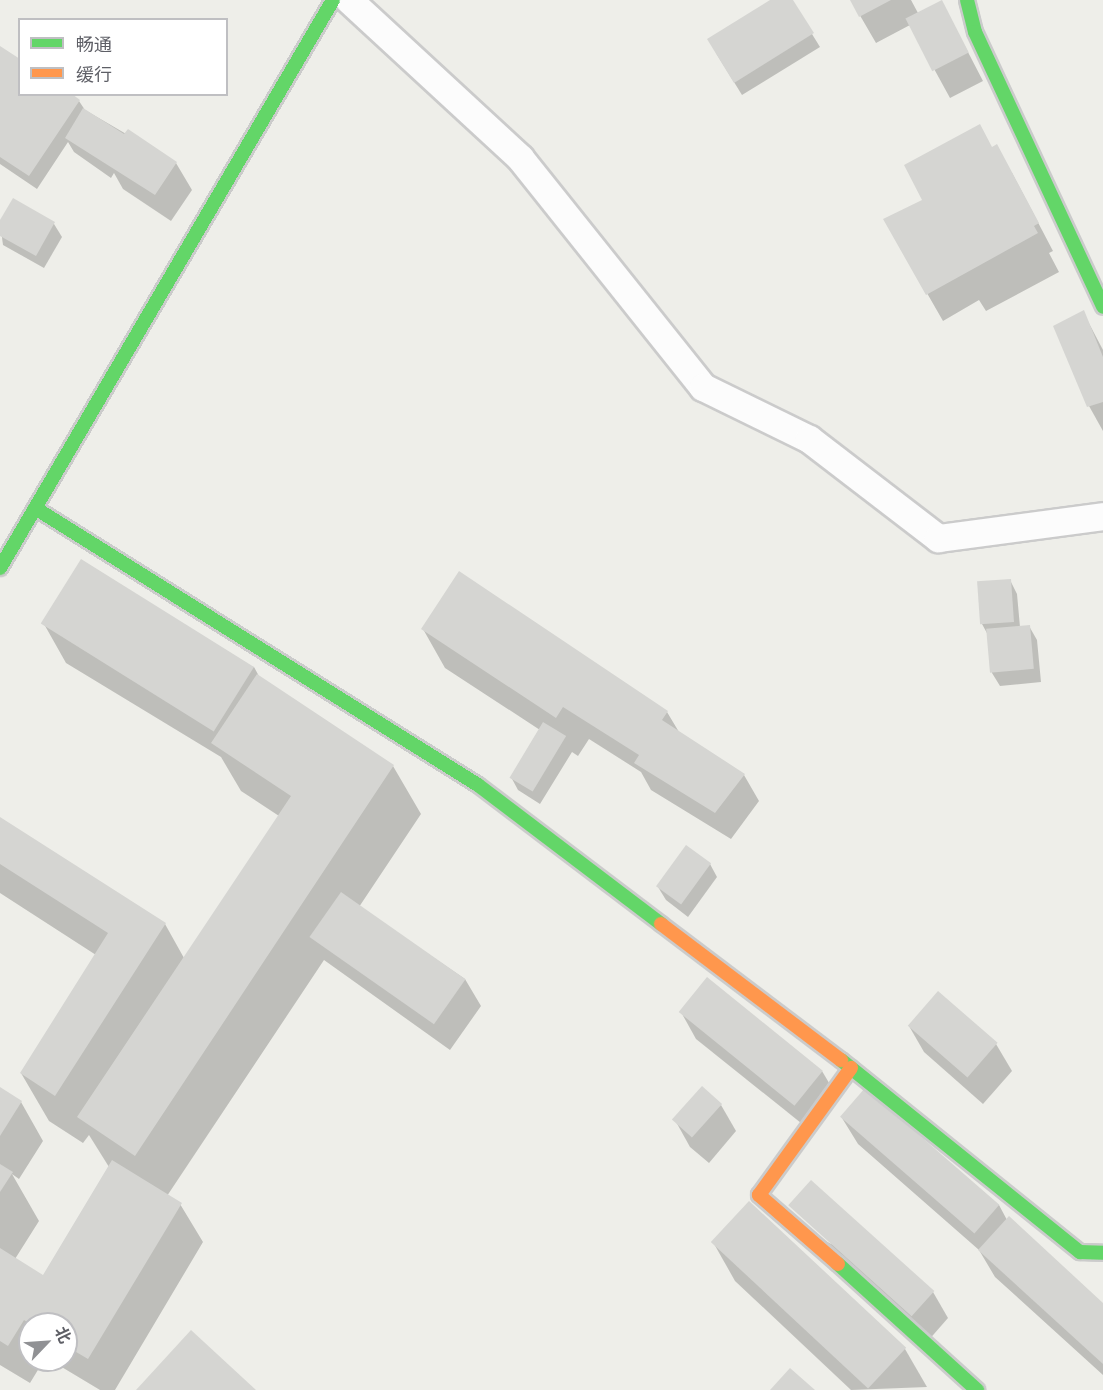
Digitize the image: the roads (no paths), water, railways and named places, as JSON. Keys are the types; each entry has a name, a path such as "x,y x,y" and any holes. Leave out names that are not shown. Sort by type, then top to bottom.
{"street":[{"path":"0,568 333,0"},
{"path":"967,0 975,32 1103,307"},
{"path":"35,508 478,785 851,1068 1080,1252 1103,1253"},
{"path":"851,1068 759,1194 921,1335 977,1390"}],"lane":[{"path":"349,0 520,158 703,387 809,439 938,538 1103,516"}]}
